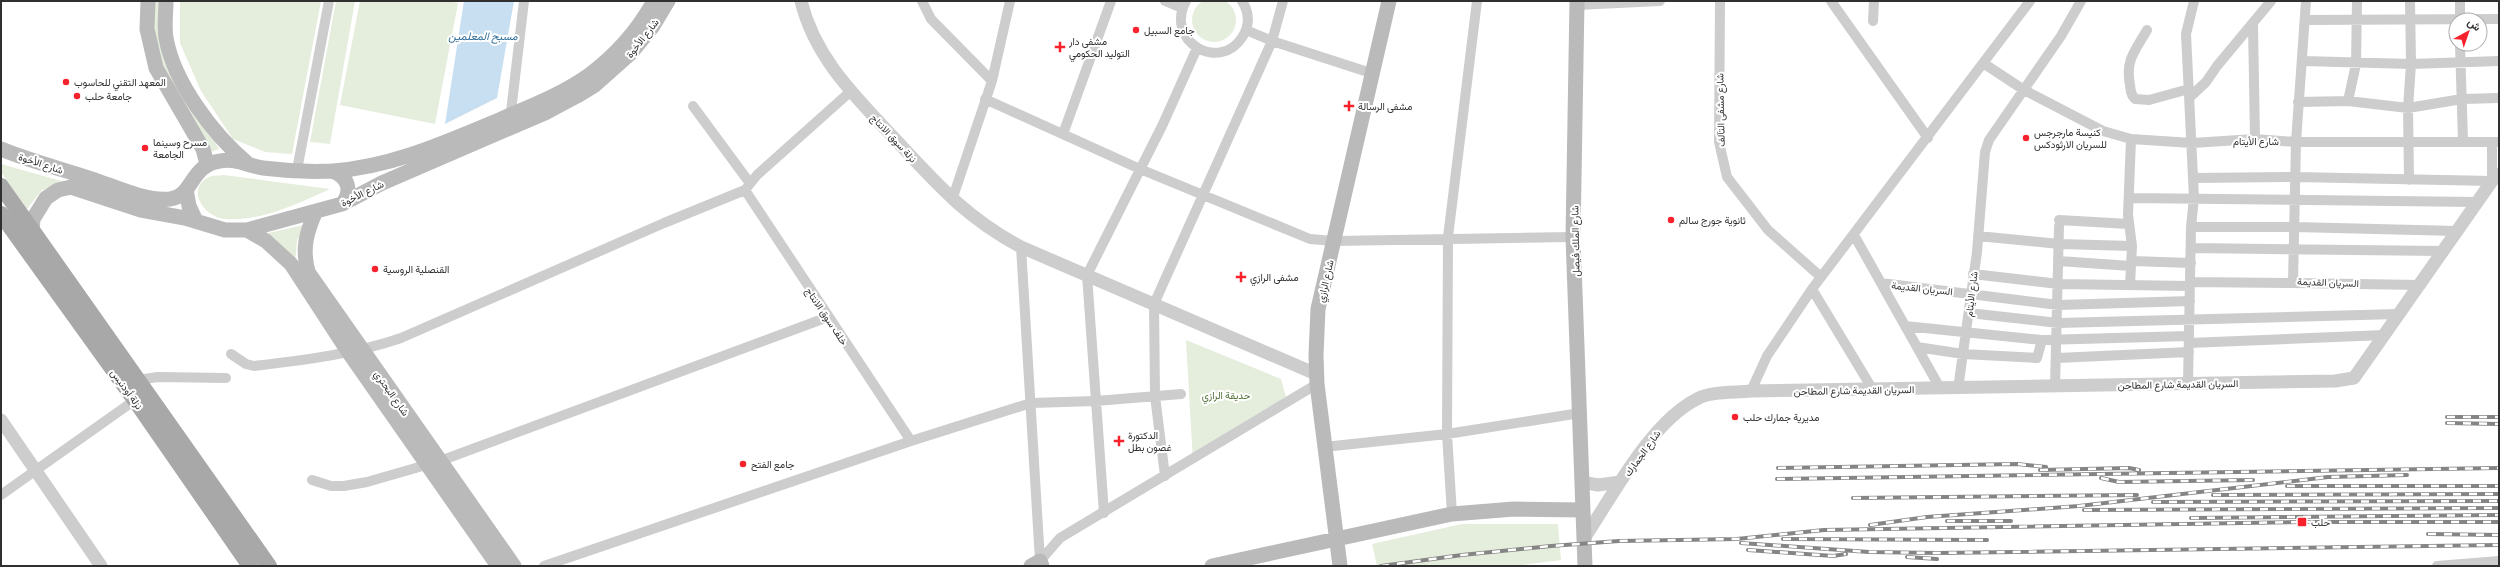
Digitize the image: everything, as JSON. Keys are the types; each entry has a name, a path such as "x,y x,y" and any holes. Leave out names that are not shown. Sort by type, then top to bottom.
{"main road":[{"path":"148,1 147,29 156,68 203,149 207,164 196,173 186,190 188,206 196,221"},
{"path":"166,1 166,37 172,60 183,83 219,136 248,164"},
{"name":"شارع الأخوة","path":"32,232 33,219 46,198 58,190 71,187 141,210 196,221 220,230 247,230 342,204 382,183 510,122 544,100 590,74 633,35 654,1"},
{"name":"شارع الأخوة","path":"207,164 223,160 248,164 261,168 332,171 365,168 400,159 510,122 547,112 595,85 631,53 653,26 668,1"},
{"name":"شارع الرازي","path":"1340,566 1335,539 1317,379 1318,309 1390,1"},
{"name":"شارع الملك فيصل","path":"1577,3 1573,237 1585,566"},
{"name":"شارع الأخوة","path":"1,149 142,195 170,199 178,197 186,190"},
{"path":"332,171 342,175 348,184 348,195 342,204"},
{"path":"1,186 269,566"},
{"path":"316,211 305,241 304,257 308,272 354,349"},
{"name":"نزلة أودنيس","path":"1,214 135,400 250,566"},
{"path":"247,230 266,241 291,264 354,349 434,462 514,566"},
{"path":"434,462 498,566"},
{"path":"1212,566 1452,514 1514,509 1582,510"}],"street":[{"path":"297,170 328,1"},
{"path":"510,122 524,1"},
{"name":"نزلة سوق الانتاج","path":"801,1 810,30 823,55 851,91 952,200 987,228 1021,247 1154,304 1317,379"},
{"path":"922,1 931,19 992,80"},
{"path":"952,200 992,80 1010,1"},
{"path":"1063,134 1111,1"},
{"path":"1165,1 1184,4 1180,20 1183,32 1198,48 1208,52 1220,52 1231,49 1240,42 1246,30 1248,19 1242,1"},
{"path":"1164,476 1155,396 1154,304 1202,194 1272,41 1283,1"},
{"path":"1452,514 1447,434 1448,238 1477,1"},
{"path":"1577,3 1660,1"},
{"name":"شارع مشفى التآلف","path":"1720,1 1719,142 1727,177 1768,230 1821,277"},
{"path":"1831,1 1928,138"},
{"path":"1873,21 1874,1"},
{"path":"1751,392 1764,360 1812,289 1928,138 2030,1"},
{"name":"شارع الأيتام","path":"1958,389 1978,236 1985,152 1989,140 2061,36 2081,1"},
{"path":"2188,384 2191,227 2194,198 2186,34 2194,1"},
{"path":"2147,30 2129,62 2127,73 2131,94 2135,99 2149,100 2189,93 2206,82 2217,66 2253,25 2271,1"},
{"name":"السريان القديمة","path":"2306,1 2296,142 2295,249 2293,282 2421,285"},
{"path":"2348,101 2356,64 2357,1"},
{"path":"2409,180 2410,143 2408,108 2411,64 2410,1"},
{"path":"2460,1 2460,12"},
{"path":"2488,19 2499,19"},
{"path":"2305,20 2448,20"},
{"path":"2253,25 2255,139"},
{"path":"1246,30 1272,41 1374,74"},
{"path":"1104,513 1087,275 1198,48"},
{"path":"2460,52 2463,142"},
{"path":"2302,62 2411,64 2499,61"},
{"name":"شارع الأيتام","path":"1983,63 2024,90 2103,131 2131,139 2192,143 2255,139 2296,142 2496,142"},
{"path":"231,354 246,364 254,366 306,360 354,349 374,347 402,338 747,186 851,91"},
{"path":"2298,102 2348,101 2408,108 2462,99 2499,98"},
{"path":"985,99 1140,169 1310,239 1334,241 1573,237"},
{"name":"خلف سوق الانتاج","path":"693,106 747,186 828,318 911,441"},
{"path":"2130,285 2132,246 2129,224 2131,139"},
{"path":"2193,178 2295,177 2409,180 2495,178 2496,142"},
{"name":"السريان القديمة شارع المطاحن","path":"1751,392 2335,381 2354,378 2495,178"},
{"path":"2129,198 2477,202"},
{"path":"2055,387 2058,340 2059,223 2129,224"},
{"path":"2191,227 2295,227 2457,231"},
{"name":"السريان القديمة","path":"1854,235 1940,388"},
{"path":"1978,236 2059,244 2132,246"},
{"path":"1021,247 1031,403 1038,564"},
{"path":"2191,248 2443,251"},
{"path":"2059,261 2190,263"},
{"path":"1973,274 2059,284 2130,285 2293,282"},
{"name":"السريان القديمة","path":"1881,283 2058,305 2190,301"},
{"path":"1812,289 1873,390"},
{"path":"1968,313 2058,323 2399,314"},
{"path":"312,480 331,486 344,486 367,482 434,462 828,318"},
{"path":"1905,326 2042,340 2189,344"},
{"path":"2057,358 2189,344 2384,335"},
{"path":"1917,348 1963,354 2037,358 2042,340"},
{"path":"137,380 158,377 226,378"},
{"path":"1038,564 1060,538 1164,476 1317,379"},
{"name":"شارع الجمارك","path":"1620,482 1661,427 1698,398 1751,392"},
{"path":"544,566 911,441 1031,403 1096,401 1181,394"},
{"path":"1,495 135,400"},
{"path":"1324,447 1447,434 1580,412"},
{"path":"1,420 101,566"},
{"path":"1582,482 1598,485 1620,482"},
{"path":"1585,537 1620,482"},
{"path":"2437,566 2499,561"}],"green space":[{"path":"1210,-2 1218,-2 1230,4 1236,16 1236,24 1230,36 1218,42 1210,42 1198,36 1192,24 1192,16 1198,4"},
{"path":"153,1 161,1 179,85 219,149 211,152 164,74 155,38"},
{"path":"180,1 321,1 292,154 265,152 233,139 201,91 180,43"},
{"path":"336,1 355,1 330,144 310,142"},
{"path":"360,1 447,1 458,3 435,124 340,105"},
{"path":"1,164 65,182 42,190 27,209 1,172"},
{"path":"224,175 330,189 266,215 252,218 225,219 217,217 204,208 198,195 198,188 202,182 210,176"},
{"path":"308,224 297,240 295,267 264,234"},
{"name":"حديقة الرازي","path":"1186,340 1281,379 1286,397 1193,462"},
{"path":"1462,524 1558,524 1561,560 1513,566 1377,566 1372,544"}],"water":[{"name":"مسبح المعلمين","path":"464,1 514,1 497,98 445,124"}],"railway":[{"path":"2447,417 2499,417"},
{"path":"2447,423 2499,424"},
{"path":"1778,468 2017,464 2046,467"},
{"path":"2040,470 2129,468 2139,470"},
{"path":"1777,479 2499,468"},
{"path":"1870,525 1927,517 2079,506 2328,477 2407,475"},
{"path":"2101,478 2119,482 2253,480"},
{"path":"2287,486 2499,486"},
{"path":"2213,495 2499,494"},
{"path":"1853,498 2137,495"},
{"path":"2153,502 2499,501"},
{"path":"2084,510 2499,508"},
{"path":"2191,518 2499,515"},
{"path":"1947,521 2011,521"},
{"path":"1381,566 1462,555 1551,546 1619,541 1737,539 1824,530 2302,522 2499,522"},
{"path":"2428,534 2499,535"},
{"path":"1783,539 1987,540"},
{"path":"1741,543 1869,552 1938,553 2499,545"},
{"path":"1748,550 1833,556 1846,554"},
{"path":"1907,557 1937,559"}],"place":[{"name":"جامع السبيل","path":"1136,30"},
{"name":"مشفى دار التوليد الحكومي","path":"1060,47"},
{"name":"المعهد التقني للحاسوب","path":"66,82"},
{"name":"جامعة حلب","path":"77,96"},
{"name":"مشفى الرسالة","path":"1349,106"},
{"name":"كنيسة مارجرجس للسريان الارثودكس","path":"2026,138"},
{"name":"مسرح وسينما الجامعة","path":"145,148"},
{"name":"ثانوية جورج سالم","path":"1671,220"},
{"name":"القنصلية الروسية","path":"375,269"},
{"name":"مشفى الرازي","path":"1241,277"},
{"name":"مديرية جمارك حلب","path":"1735,417"},
{"name":"الدكتورة غصون بطل","path":"1119,441"},
{"name":"جامع الفتح","path":"743,464"},
{"name":"حلب","path":"2302,522"}]}
